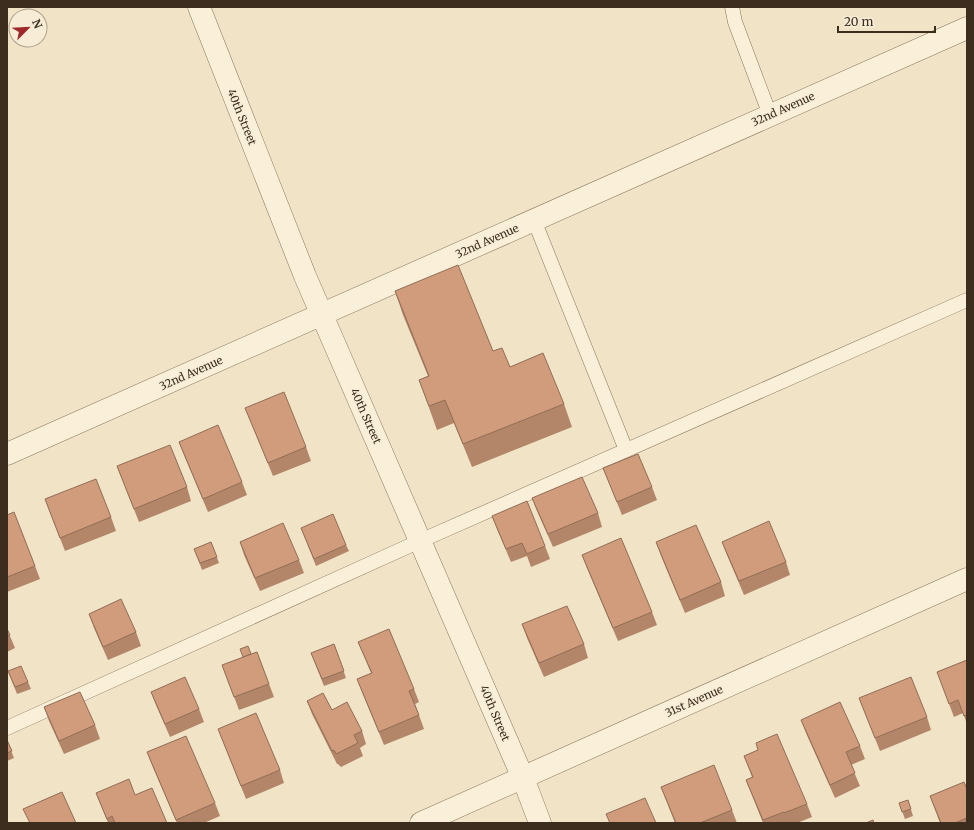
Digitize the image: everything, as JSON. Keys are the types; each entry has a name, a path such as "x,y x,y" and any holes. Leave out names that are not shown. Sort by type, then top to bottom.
{"street":[{"name":"40th Street","path":"199,7 305,276 523,778 540,823"},
{"name":"32nd Avenue","path":"7,454 967,28"},
{"name":"31st Avenue","path":"421,823 967,579"}],"lane":[{"path":"732,7 735,22 770,115"},
{"path":"534,220 626,450"},
{"path":"7,728 420,541 967,300"}],"building":[{"path":"458,265 493,351 502,348 510,367 543,353 564,404 463,444 445,400 429,406 419,380 429,376 395,291"},
{"path":"284,392 306,447 268,463 245,408"},
{"path":"218,425 242,482 203,499 179,442"},
{"path":"170,445 187,487 134,509 117,466"},
{"path":"638,454 652,487 617,502 603,468"},
{"path":"582,477 598,513 548,534 532,498"},
{"path":"96,479 111,517 60,538 45,499"},
{"path":"527,501 545,546 527,554 522,543 506,549 492,516"},
{"path":"14,512 35,566 7,577 7,515"},
{"path":"333,514 346,545 314,559 301,528"},
{"path":"769,521 786,562 739,581 722,542"},
{"path":"283,523 299,560 255,578 240,542"},
{"path":"696,525 721,582 680,600 656,542"},
{"path":"621,538 652,612 613,628 582,555"},
{"path":"211,542 217,557 200,563 194,549"},
{"path":"121,599 136,632 103,647 89,614"},
{"path":"567,606 584,644 539,663 522,624"},
{"path":"7,629 10,635 7,636"},
{"path":"389,629 414,689 409,691 419,715 379,732 357,679 372,673 358,642"},
{"path":"334,644 344,671 322,679 311,653"},
{"path":"248,646 251,654 243,657 240,649"},
{"path":"257,652 269,684 234,697 222,665"},
{"path":"967,660 967,715 964,716 958,700 949,704 937,672"},
{"path":"21,666 28,682 15,687 8,671"},
{"path":"185,677 199,709 165,724 151,692"},
{"path":"911,677 927,717 875,738 859,698"},
{"path":"80,692 95,725 59,741 44,707"},
{"path":"323,693 332,710 347,702 362,731 354,735 358,743 336,754 334,750 332,751 307,701"},
{"path":"840,702 860,746 846,752 855,773 830,785 801,720"},
{"path":"256,713 280,770 241,786 218,729"},
{"path":"777,734 807,804 763,820 746,780 753,777 744,756 758,750 756,743"},
{"path":"186,736 215,803 176,820 147,752"},
{"path":"7,740 12,751 7,753"},
{"path":"714,765 732,810 700,823 676,823 661,787"},
{"path":"129,779 135,795 152,788 167,823 115,823 112,816 107,819 96,793"},
{"path":"964,782 967,789 967,818 955,823 941,823 930,796"},
{"path":"62,792 76,823 30,823 23,809"},
{"path":"645,798 656,823 610,823 606,814"},
{"path":"908,800 911,809 902,812 899,803"},
{"path":"873,820 874,823 866,823"}]}
